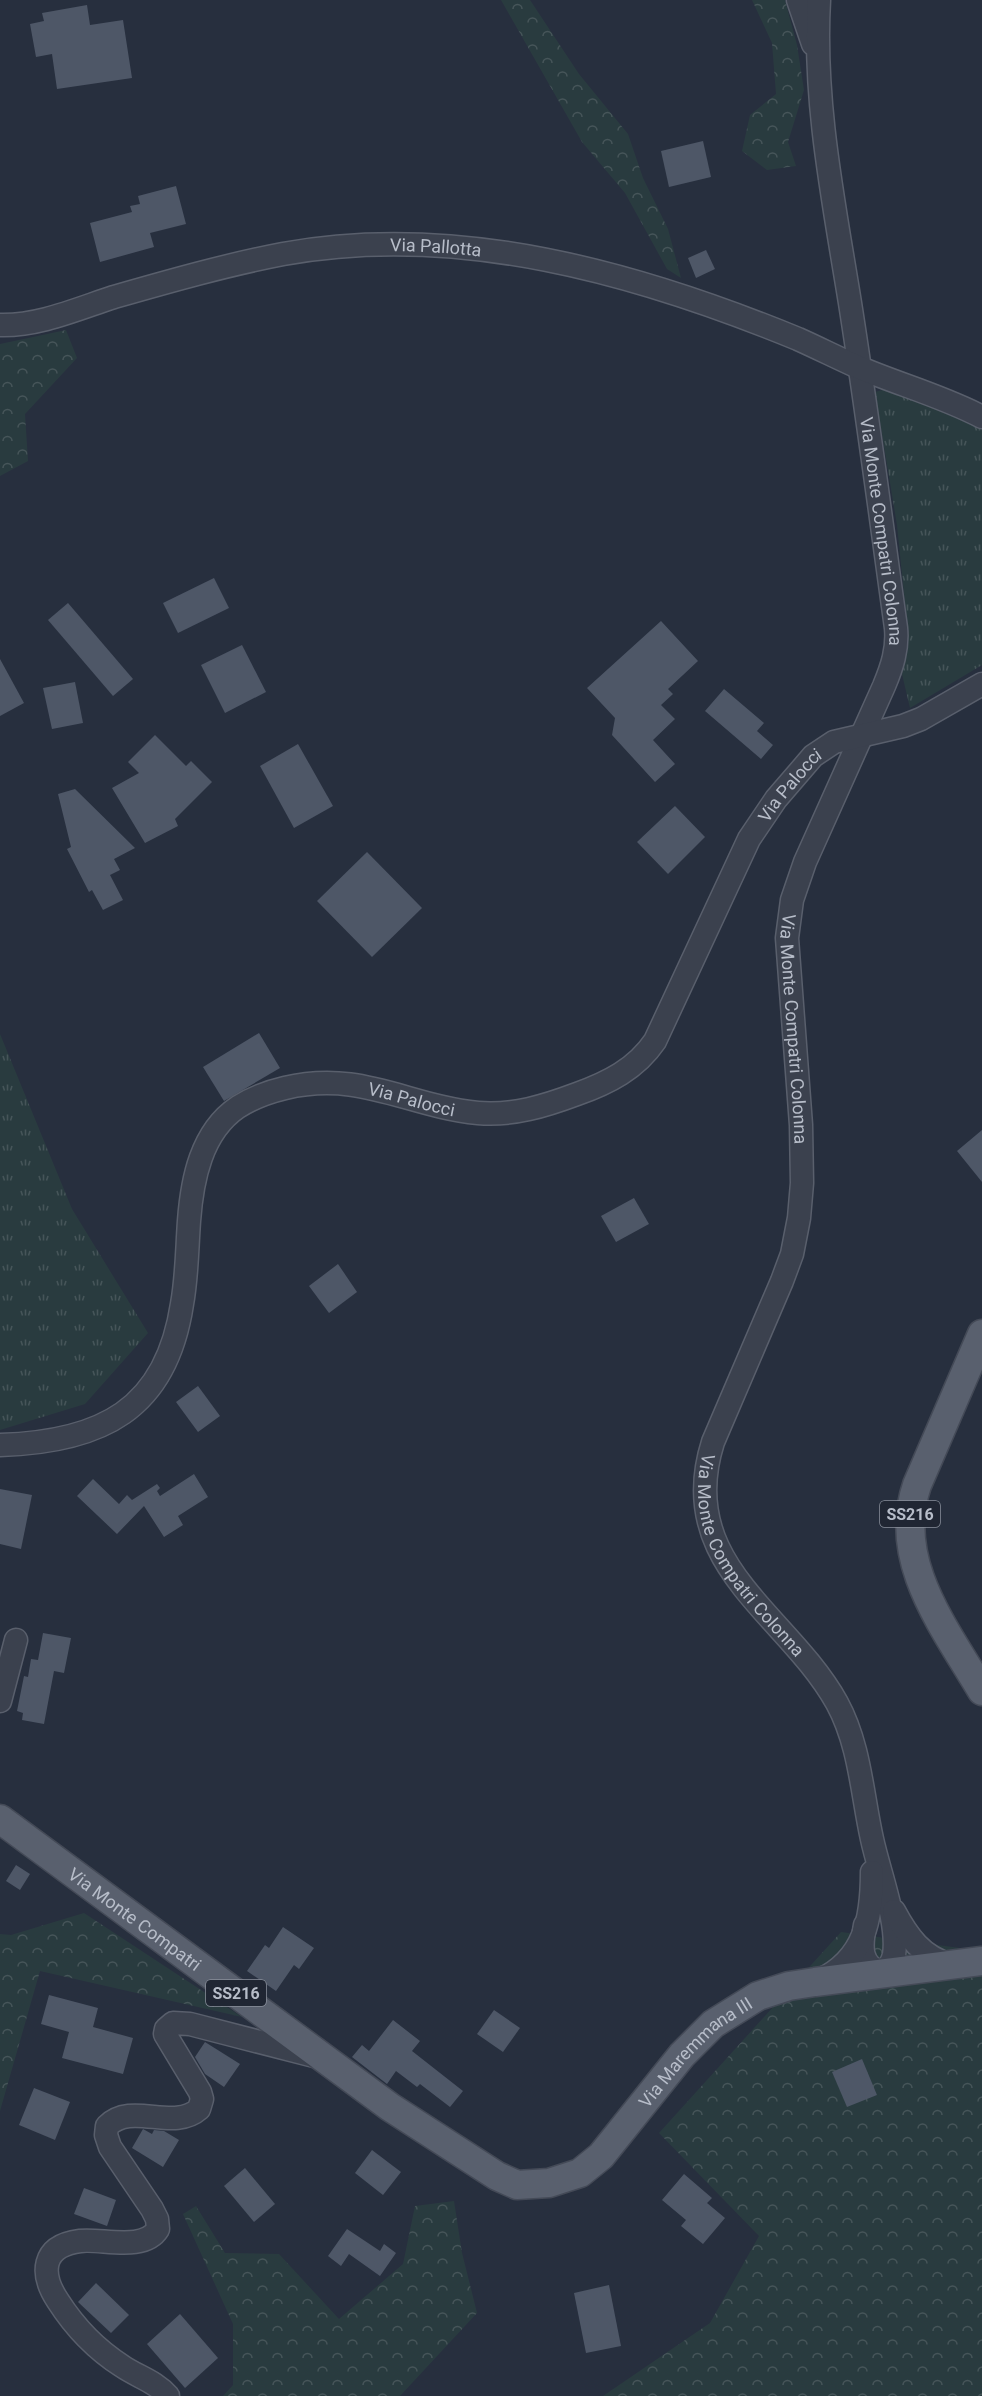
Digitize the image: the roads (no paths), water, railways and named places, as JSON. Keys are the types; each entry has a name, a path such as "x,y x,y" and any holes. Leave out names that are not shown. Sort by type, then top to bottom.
{"main road":[{"name":"SS216","path":"982,1334 917,1485 909,1525 912,1555 925,1591 982,1691"},
{"name":"Via Monte Compatri","path":"0,1819 390,2107 475,2163"},
{"name":"SS216","path":"951,1965 982,1961"},
{"name":"Via Maremmana III","path":"475,2163 506,2181 524,2186 557,2182 580,2173 601,2156 682,2055 713,2024 758,1996 789,1986 951,1965"}],"street":[{"path":"798,0 819,57"},
{"name":"Via Monte Compatri Colonna","path":"819,0 819,57 826,146 860,368 897,638 889,675 795,887 788,920 787,947 803,1166 796,1236 782,1281 713,1442 707,1463 704,1492 710,1527 727,1564 756,1603 812,1666 841,1710 856,1754 872,1840 884,1887 894,1950 892,1962 882,1974 869,1967 863,1955 872,1887 872,1840"},
{"name":"Via Pallotta","path":"0,325 36,322 164,283 286,254 384,245 453,248 533,257 622,278 765,326 860,368 935,395 982,417"},
{"name":"Via Palocci","path":"0,1445 32,1443 87,1431 120,1416 150,1390 170,1352 180,1316 192,1191 197,1170 213,1132 230,1113 249,1100 270,1092 306,1084 333,1082 374,1088 461,1111 506,1113 548,1104 591,1089 622,1073 640,1060 655,1041 745,847 765,813 823,748 834,741 903,726 921,719 982,684"},
{"path":"0,1701 16,1640"},
{"name":"Via Monte Compatri Colonna","path":"884,1887 898,1918 916,1946 935,1960 951,1965"},
{"name":"Via Monte Compatri Colonna","path":"815,1982 839,1971 849,1961 858,1948 866,1925"},
{"path":"168,2396 153,2382 115,2361 83,2333 58,2302 45,2277 46,2264 49,2259 66,2245 87,2240 132,2242 151,2237 158,2229 157,2219 152,2209 110,2146 106,2135 107,2126 127,2116 180,2118 189,2116 199,2109 202,2099 200,2092 165,2034 166,2029 173,2023 190,2024 326,2059"}]}
